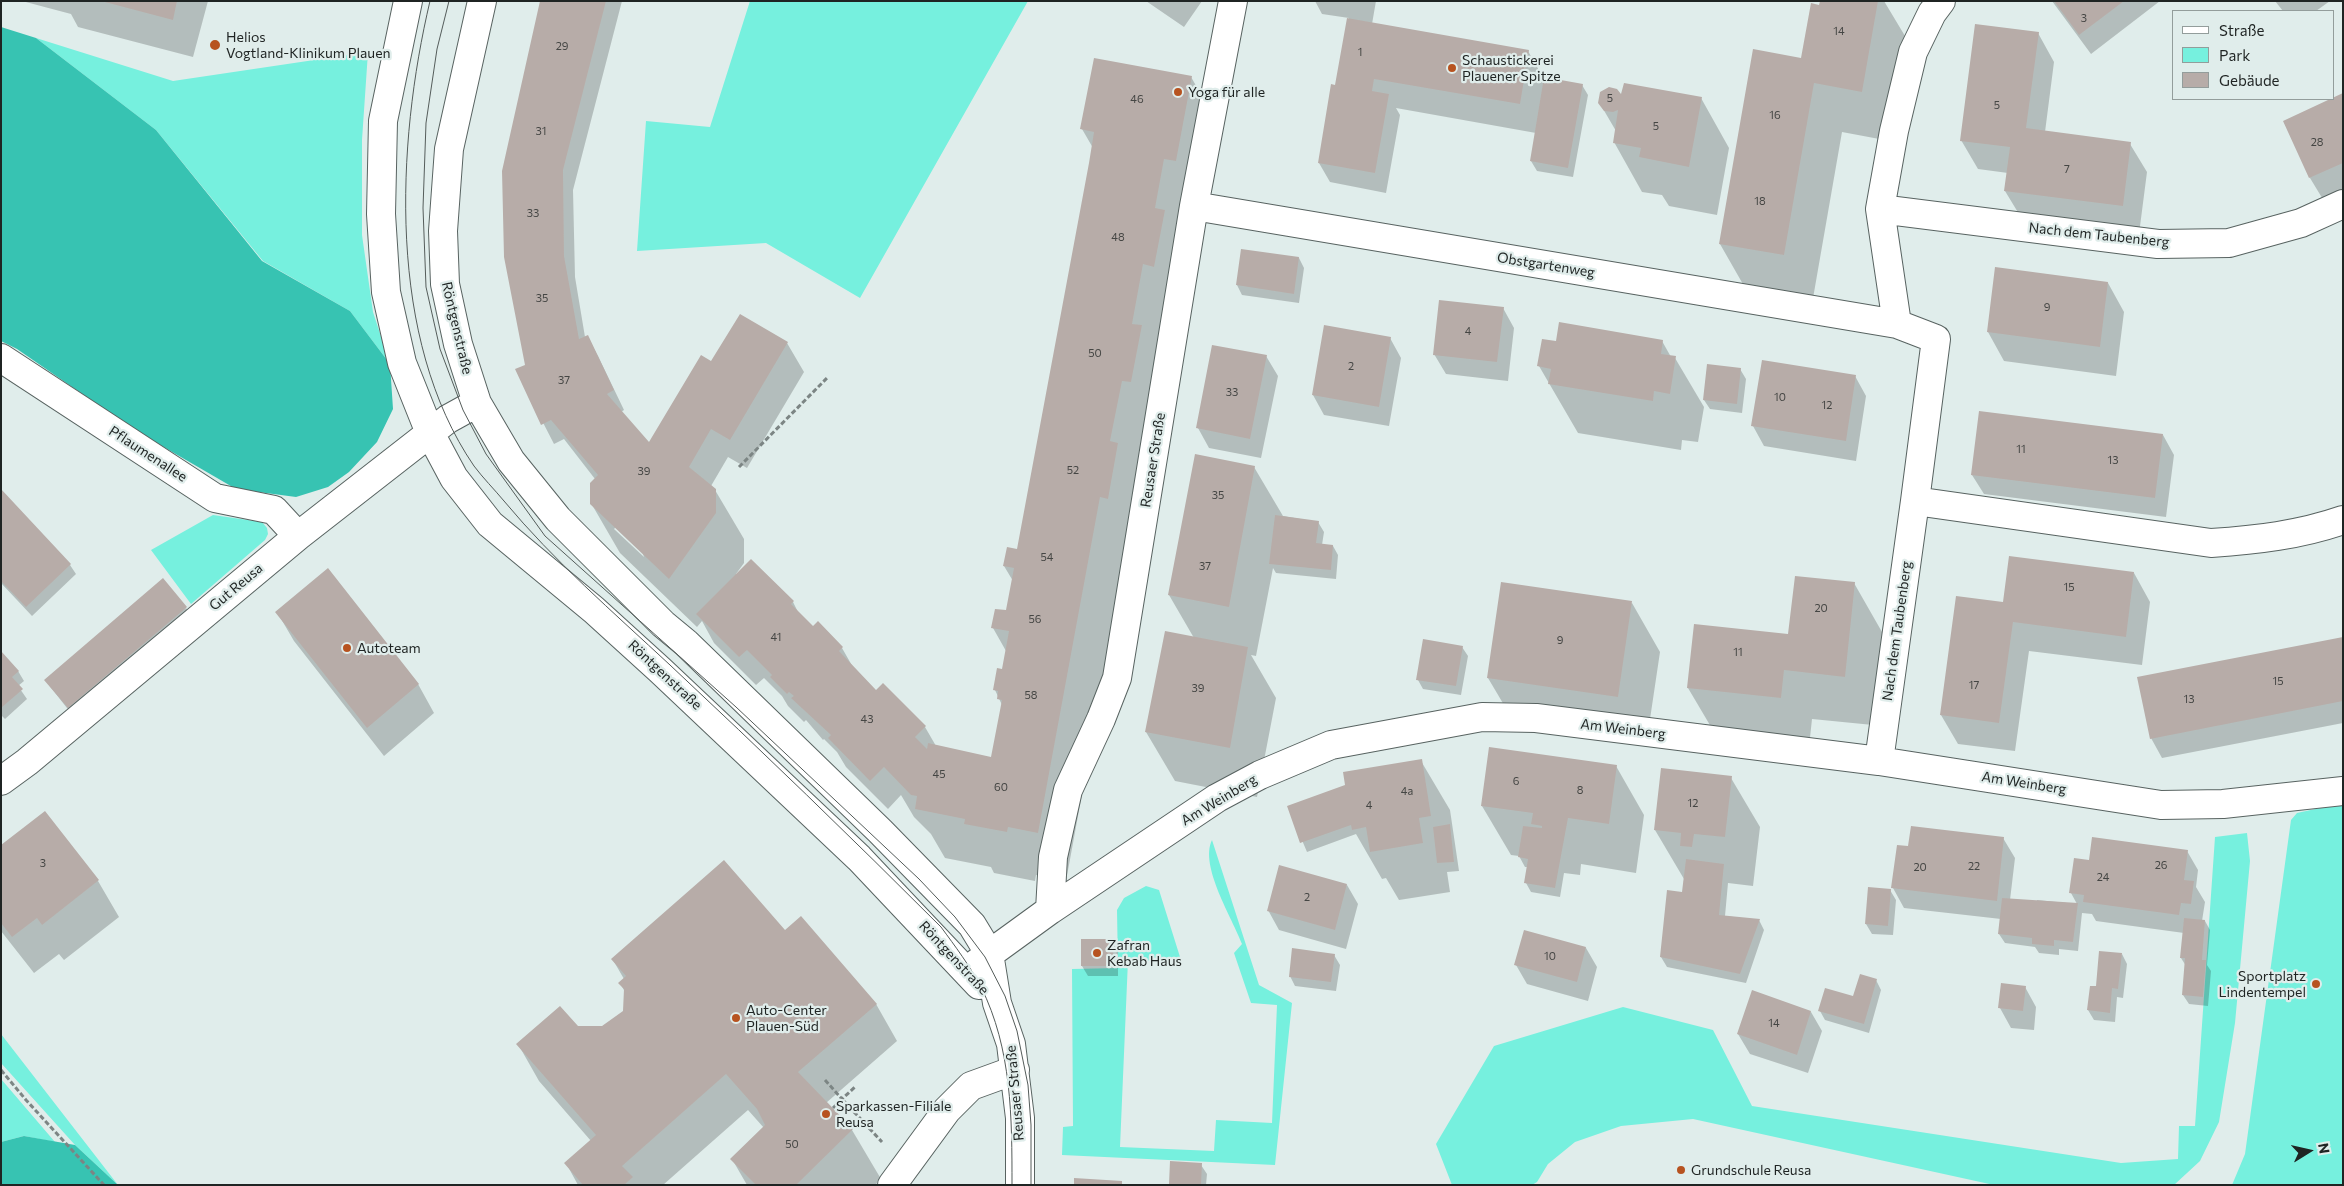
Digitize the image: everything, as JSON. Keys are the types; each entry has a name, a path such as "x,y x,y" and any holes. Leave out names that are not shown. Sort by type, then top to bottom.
{"street":[{"name":"Röntgenstraße","path":"408,1 383,121 381,214 386,292 400,354 430,433 454,478 490,524 594,610 859,858 997,1003"},
{"name":"Röntgenstraße","path":"482,1 449,149 443,231 445,284 458,344 477,403 512,461 558,519 663,624 686,643 938,888 972,925 989,953 997,1003"},
{"name":"Reusaer Straße","path":"1050,910 1052,857 1068,790 1102,719 1117,678 1194,206 1233,1"},
{"path":"1898,324 1880,209 1894,131 1913,52 1932,13 1941,1"},
{"name":"Nach dem Taubenberg","path":"1880,209 2158,244 2230,243 2301,223 2343,204"},
{"name":"Obstgartenweg","path":"1194,206 1898,324"},
{"name":"Nach dem Taubenberg","path":"1879,761 1936,339 1898,324"},
{"name":"Pflaumenallee","path":"1,358 215,498 274,510 298,536"},
{"name":"Gut Reusa","path":"1,781 27,762 298,536 448,419 477,403"},
{"path":"1915,502 2211,543 2260,539 2318,528 2343,520"},
{"name":"Am Weinberg","path":"966,971 1050,910 1217,798 1260,775 1331,745 1482,717 1536,718 1879,761 2161,805 2223,804 2343,791"},
{"name":"Reusaer Straße","path":"997,1003 1006,1023 1015,1070 1020,1118 1020,1185"},
{"path":"898,1176 947,1110 971,1086 1015,1070"}],"path":[{"path":"739,467 827,378"},
{"path":"1,1070 104,1185"},
{"path":"825,1080 842,1099 898,1176"},
{"path":"833,1108 855,1087"}],"green space":[{"path":"750,1 1028,1 860,298 766,243 637,251 646,121 710,127"},
{"path":"1,27 36,38 156,130 262,261 350,311 390,364 393,409 377,442 349,472 328,487 296,497 236,489 136,431 17,349 1,341"},
{"path":"36,38 173,81 368,52 362,140 362,235 373,312 390,364 350,311 263,261 156,130"},
{"path":"213,515 262,522 267,528 268,534 265,540 191,604 151,550"},
{"name":"Sportplatz Lindentempel","path":"2343,803 2343,1185 2232,1185 2245,1154 2291,820 2297,813"},
{"path":"2247,833 2250,861 2235,1023 2219,1122 2200,1161 2174,1185 1994,1185 1693,1119 1621,1126 1575,1142 1548,1164 1537,1182 1532,1185 1452,1185 1436,1144 1494,1046 1623,1007 1713,1030 1752,1106 2121,1163 2178,1159 2179,1126 2195,1126 2215,837"},
{"path":"1212,840 1259,985 1292,1003 1275,1165 1062,1155 1063,1127 1073,1126 1072,969 1118,968 1117,910 1124,898 1146,886 1159,890 1180,957 1169,962 1128,960 1120,1147 1214,1151 1216,1120 1272,1123 1277,1005 1251,1003 1234,953 1242,944 1213,878 1209,851"},
{"path":"1,1034 118,1185 75,1145 1,1063"},
{"path":"1,1079 55,1142 24,1136 1,1142"},
{"path":"24,1136 75,1145 118,1185 1,1185 1,1142"}],"building":[{"path":"101,1 177,1 173,20"},
{"path":"540,1 606,1 563,170 564,256 579,339 588,335 614,390 607,394 649,442 701,355 711,361 740,314 788,342 730,440 711,429 689,467 716,489 716,513 669,579 590,504 590,483 598,475 551,420 541,425 515,369 525,365 504,257 502,171"},
{"path":"1820,1 1878,1 1862,92 1814,83 1784,255 1719,244 1753,49 1801,58 1811,3 1819,5"},
{"path":"2054,1 2124,1 2079,35"},
{"path":"1347,18 1529,50 1520,104 1374,79 1372,91 1389,94 1375,173 1318,163 1331,84 1335,85"},
{"path":"1975,24 2039,32 2026,128 2131,142 2123,206 2004,191 2010,147 1960,141"},
{"path":"1094,58 1192,76 1176,161 1164,159 1155,208 1165,210 1154,267 1143,264 1132,324 1142,325 1131,382 1122,381 1110,441 1118,443 1108,499 1100,497 1038,833 1008,827 1007,832 964,824 965,819 915,809 917,796 911,795 884,767 870,781 828,738 831,735 791,698 794,696 789,692 787,694 770,677 772,675 747,650 739,657 696,614 751,559 794,601 791,604 813,626 818,621 843,647 839,651 876,690 883,683 926,726 915,737 927,749 928,743 991,757 1002,700 997,699 998,691 993,690 997,668 1002,669 1009,631 991,628 995,609 1006,610 1014,568 1003,566 1007,547 1017,549 1089,163 1094,132 1080,129"},
{"path":"1544,77 1583,84 1568,168 1530,161"},
{"path":"1624,83 1702,97 1689,167 1639,157 1641,148 1613,143 1618,110 1613,112 1604,111 1598,103 1600,92 1609,87 1617,89 1621,94"},
{"path":"2343,93 2343,163 2309,178 2283,121 2328,100 2334,100 2334,97"},
{"path":"1241,249 1299,257 1294,294 1236,285"},
{"path":"1995,267 2108,282 2100,347 1987,332"},
{"path":"1439,300 1504,307 1497,362 1433,355"},
{"path":"1559,322 1663,340 1661,354 1676,356 1670,394 1654,391 1653,401 1548,384 1551,369 1537,366 1542,339 1556,341"},
{"path":"1324,325 1391,337 1379,407 1312,395"},
{"path":"1212,345 1267,355 1250,439 1196,428"},
{"path":"1762,360 1856,375 1846,441 1751,426"},
{"path":"1707,364 1741,368 1737,404 1703,400"},
{"path":"1979,411 2163,434 2155,498 1971,475"},
{"path":"1195,454 1255,466 1229,607 1168,595"},
{"path":"1,489 71,564 26,607 1,581"},
{"path":"1275,515 1319,521 1316,543 1333,545 1331,570 1269,564"},
{"path":"2009,556 2134,572 2126,637 2013,622 1999,723 1940,715 1956,596 2003,602"},
{"name":"Autoteam","path":"328,568 419,684 367,728 275,612"},
{"path":"1795,576 1855,582 1845,677 1784,670 1781,698 1687,688 1694,624 1788,634"},
{"path":"163,578 187,607 68,708 44,680"},
{"path":"1501,582 1632,601 1618,697 1487,678"},
{"path":"1165,631 1248,647 1230,748 1145,732"},
{"path":"2343,637 2343,701 2150,739 2137,677"},
{"path":"1423,639 1463,646 1456,686 1416,680"},
{"path":"1,651 19,671 12,677 23,689 1,708"},
{"path":"1489,747 1617,765 1609,824 1568,818 1555,888 1524,883 1528,859 1518,857 1523,826 1542,828 1542,826 1531,824 1533,813 1481,806"},
{"path":"1422,759 1431,816 1419,818 1423,843 1370,852 1366,827 1352,830 1351,825 1300,843 1287,806 1345,785 1343,772"},
{"path":"1661,768 1732,776 1725,837 1694,834 1692,847 1680,846 1681,833 1654,830"},
{"path":"45,811 99,880 42,925 37,918 12,937 1,923 1,845"},
{"path":"1450,824 1454,862 1437,863 1433,827"},
{"path":"1911,826 2004,837 1997,901 1891,888 1897,845 1908,846"},
{"path":"2092,837 2188,850 2184,880 2194,881 2191,904 2181,903 2179,915 2083,902 2084,895 2069,893 2074,858 2089,860"},
{"path":"1686,859 1724,864 1719,915 1760,919 1740,974 1660,957 1667,890 1682,892"},
{"name":"Auto-Center Plauen-Süd","path":"724,860 785,930 801,916 877,1004 798,1072 853,1129 796,1185 756,1185 730,1159 765,1125 757,1109 726,1074 622,1166 633,1177 624,1185 583,1185 564,1163 596,1135 516,1044 560,1006 578,1026 602,1026 623,1011 624,989 618,983 626,976 611,959"},
{"path":"1279,865 1347,884 1335,930 1267,911"},
{"path":"1868,887 1891,889 1888,926 1865,924"},
{"path":"2002,898 2078,903 2073,942 2054,940 2054,946 2032,944 2032,938 1998,934"},
{"path":"2184,918 2205,920 2202,960 2206,960 2203,997 2182,995 2185,958 2180,958"},
{"path":"1524,930 1586,947 1577,982 1514,965"},
{"name":"Zafran Kebab Haus","path":"1081,939 1113,939 1113,966 1081,966"},
{"path":"1292,948 1335,954 1331,982 1289,977"},
{"path":"2099,951 2122,953 2118,989 2112,988 2110,1013 2087,1010 2090,986 2096,986"},
{"path":"1860,974 1877,979 1864,1024 1818,1011 1825,988 1853,996"},
{"path":"2001,983 2026,986 2023,1011 1998,1008"},
{"path":"1752,990 1811,1011 1797,1055 1737,1034"},
{"path":"1170,1161 1202,1163 1201,1185 1169,1185"},
{"path":"1074,1178 1122,1181 1122,1185 1074,1185"}],"tram line":[{"path":"430,1 410,117 406,178 407,240 413,301 426,360 446,415 474,466 543,544 584,586 807,795 941,927 981,987 999,1035 1008,1084 1012,1135 1012,1185"},
{"path":"449,1 437,49 426,123 423,208 426,287 440,349 463,410 486,454 545,536 736,707 919,879 955,917 985,957 1005,996 1017,1031 1028,1085 1031,1125 1031,1185"}],"place":[{"name":"Helios Vogtland-Klinikum Plauen","path":"215,45"},
{"name":"Schaustickerei Plauener Spitze","path":"1452,68"},
{"name":"Yoga für alle","path":"1178,92"},
{"name":"Autoteam","path":"347,648"},
{"name":"Zafran Kebab Haus","path":"1097,953"},
{"name":"Sportplatz Lindentempel","path":"2316,984"},
{"name":"Auto-Center Plauen-Süd","path":"736,1018"},
{"name":"Sparkassen-Filiale Reusa","path":"826,1114"},
{"name":"Grundschule Reusa","path":"1681,1170"}]}
